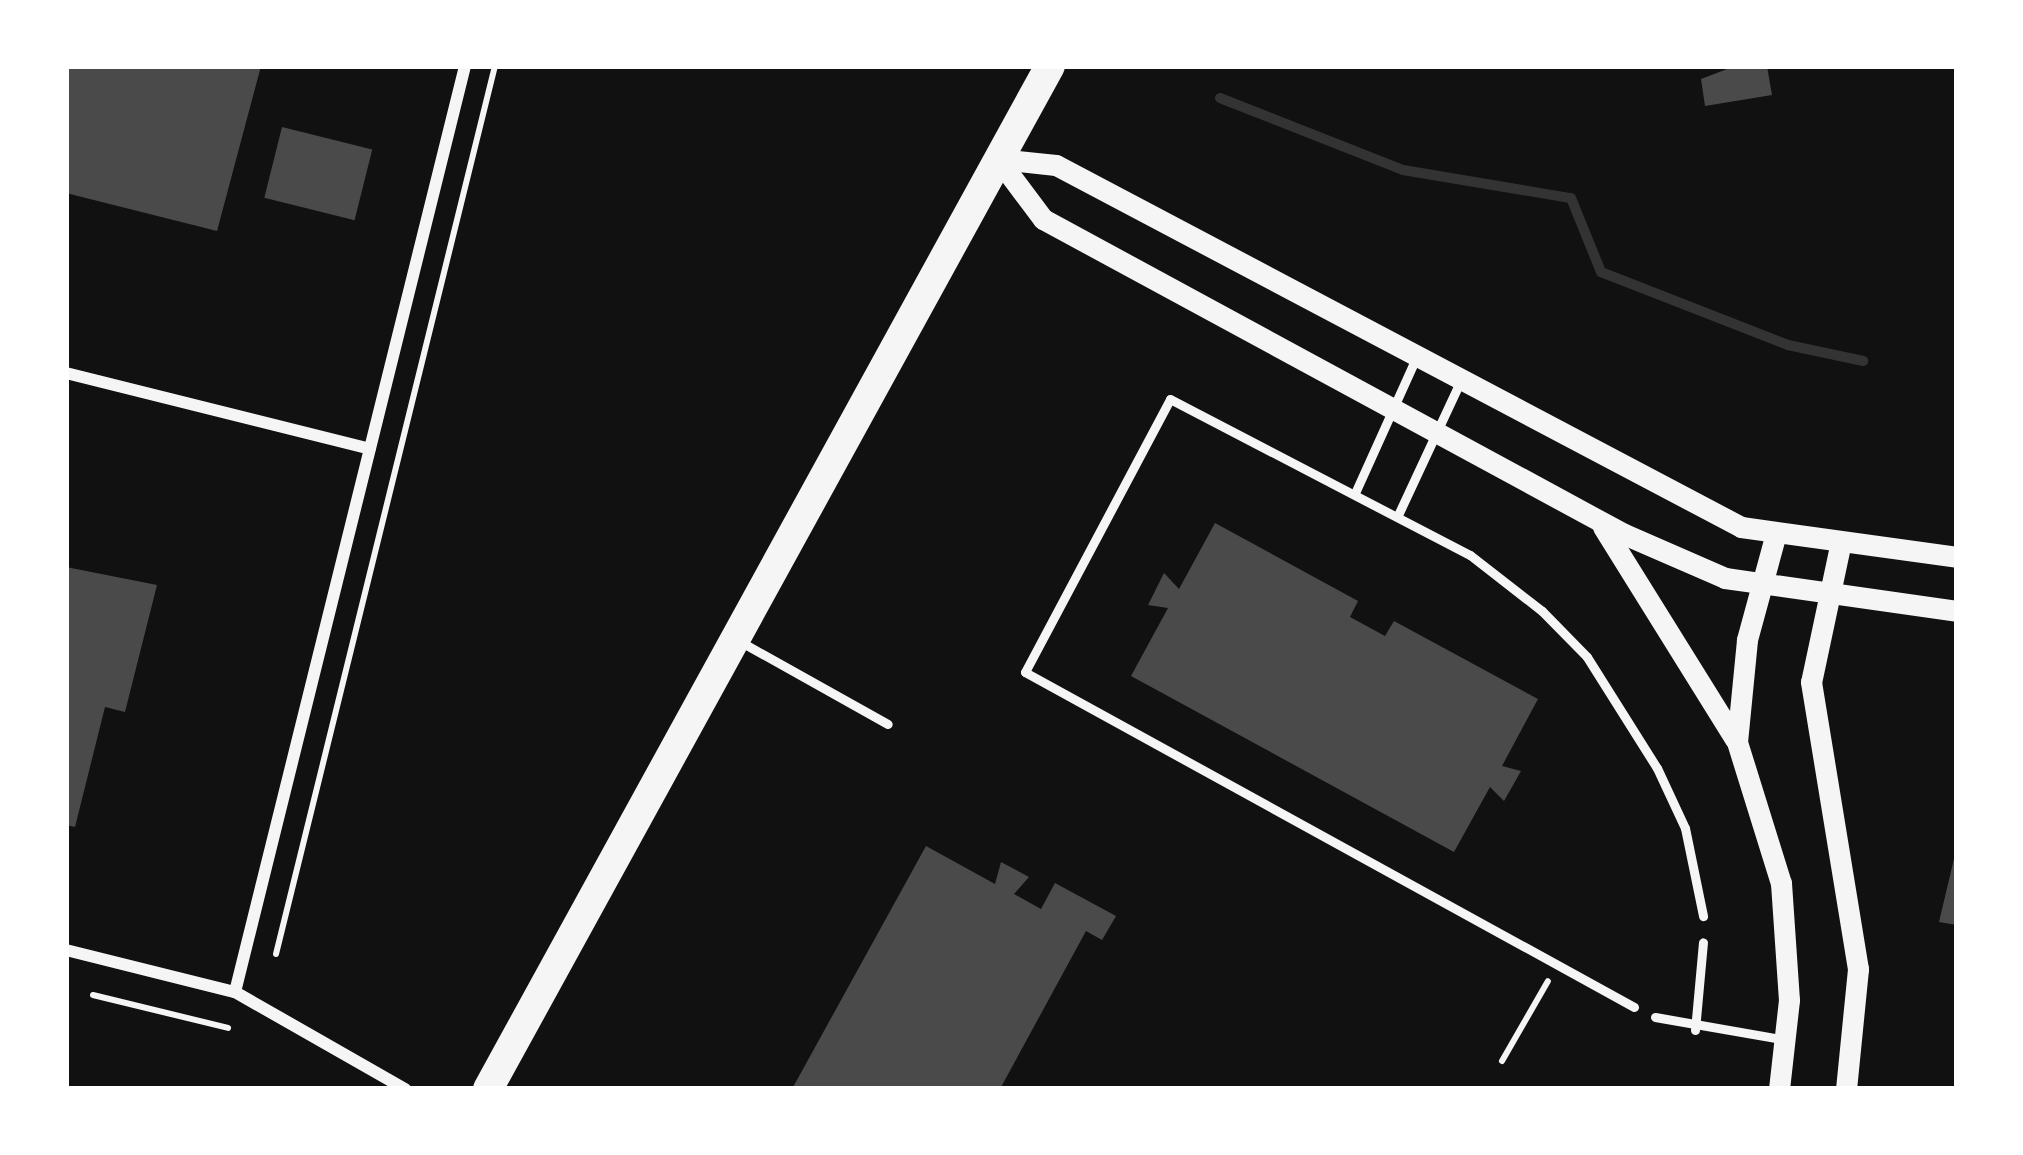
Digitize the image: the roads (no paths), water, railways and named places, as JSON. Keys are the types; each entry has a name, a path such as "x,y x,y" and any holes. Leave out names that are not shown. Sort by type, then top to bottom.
{"main road":[{"path":"488,1089 739,640 1050,66"}],"street":[{"path":"235,992 465,66"},
{"path":"998,160 1056,165 1645,485 1775,533 1840,546 1957,557"},
{"path":"998,160 1043,219 1600,521 1766,586 1828,598 1957,611"},
{"path":"66,373 370,448"},
{"path":"1600,521 1737,742 1781,884 1787,1040 1779,1089"},
{"path":"1737,742 1747,640 1766,586 1775,533"},
{"path":"1840,546 1828,598 1812,731 1850,884 1858,969 1846,1089"},
{"path":"66,950 235,992 405,1089"}],"lane":[{"path":"1355,493 1416,358"},
{"path":"1398,515 1460,382"},
{"path":"1634,1007 1025,672 1171,399 1398,515 1510,582 1588,657 1684,828 1702,916"},
{"path":"739,640 888,724"},
{"path":"1695,1030 1703,942"},
{"path":"1654,1017 1695,1030 1787,1040"}],"waterway":[{"path":"1220,98 1403,170 1571,198 1601,272 1788,345 1863,361"}]}
